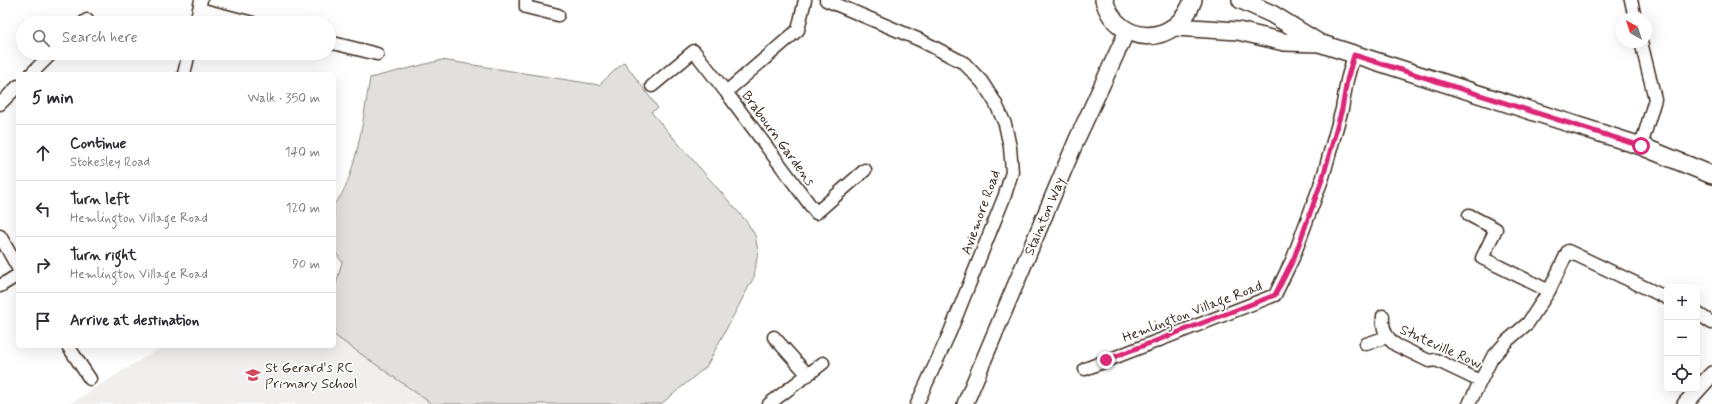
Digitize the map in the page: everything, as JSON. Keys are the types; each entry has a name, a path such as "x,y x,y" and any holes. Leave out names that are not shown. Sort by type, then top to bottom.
{"main road":[{"path":"1102,4 1116,22 1127,31 1139,35 1152,36 1164,33 1176,27 1189,13 1193,0"},
{"path":"1241,0 1272,14 1320,43 1641,146 1712,175"},
{"path":"1176,27 1238,31 1284,42 1320,43"}],"street":[{"path":"526,0 526,7 558,15"},
{"name":"Brabourn Gardens","path":"805,0 798,30 726,92 816,213 865,170"},
{"name":"Aviemore Road","path":"826,0 920,40 964,63 985,86 995,102 1005,124 1010,147 1012,172 1005,195 950,332 917,404"},
{"path":"1631,0 1634,12"},
{"path":"198,16 200,5 232,16"},
{"name":"Stainton Way","path":"965,404 1077,139 1127,31"},
{"path":"336,44 377,54"},
{"path":"1641,146 1655,99 1642,48"},
{"path":"652,86 694,51 726,92"},
{"name":"Hemlington Village Road","path":"1085,370 1275,295 1294,258 1323,177 1342,109 1347,80 1354,55"},
{"path":"33,72 45,60"},
{"path":"184,72 187,60"},
{"path":"0,104 16,88"},
{"path":"1469,215 1496,229 1482,258 1549,291"},
{"path":"0,236 16,264"},
{"path":"1469,404 1492,358 1507,341 1528,323 1549,291 1568,251 1664,297"},
{"path":"0,286 16,276"},
{"path":"1700,315 1712,323"},
{"name":"Stuteville Row","path":"1382,316 1383,326 1387,336 1396,345 1429,361 1436,360 1480,381"},
{"path":"1366,344 1387,336"},
{"path":"774,337 808,375"},
{"path":"69,348 90,379"},
{"path":"769,404 823,363"},
{"path":"1688,403 1712,374"}],"shaded area":[{"path":"442,60 599,85 624,62 658,108 651,112 747,222 755,235 758,251 754,277 706,367 661,404 432,404 336,336 336,284 342,262 336,253 336,201 348,181 358,146 370,78"},
{"name":"St Gerard's RC Primary School","path":"336,336 432,404 69,404 160,348 336,348"}],"place":[{"name":"St Gerard's RC Primary School","path":"253,375"}],"route":[{"path":"1106,360 1275,295 1294,258 1323,177 1342,109 1347,80 1354,55 1641,146"}]}
